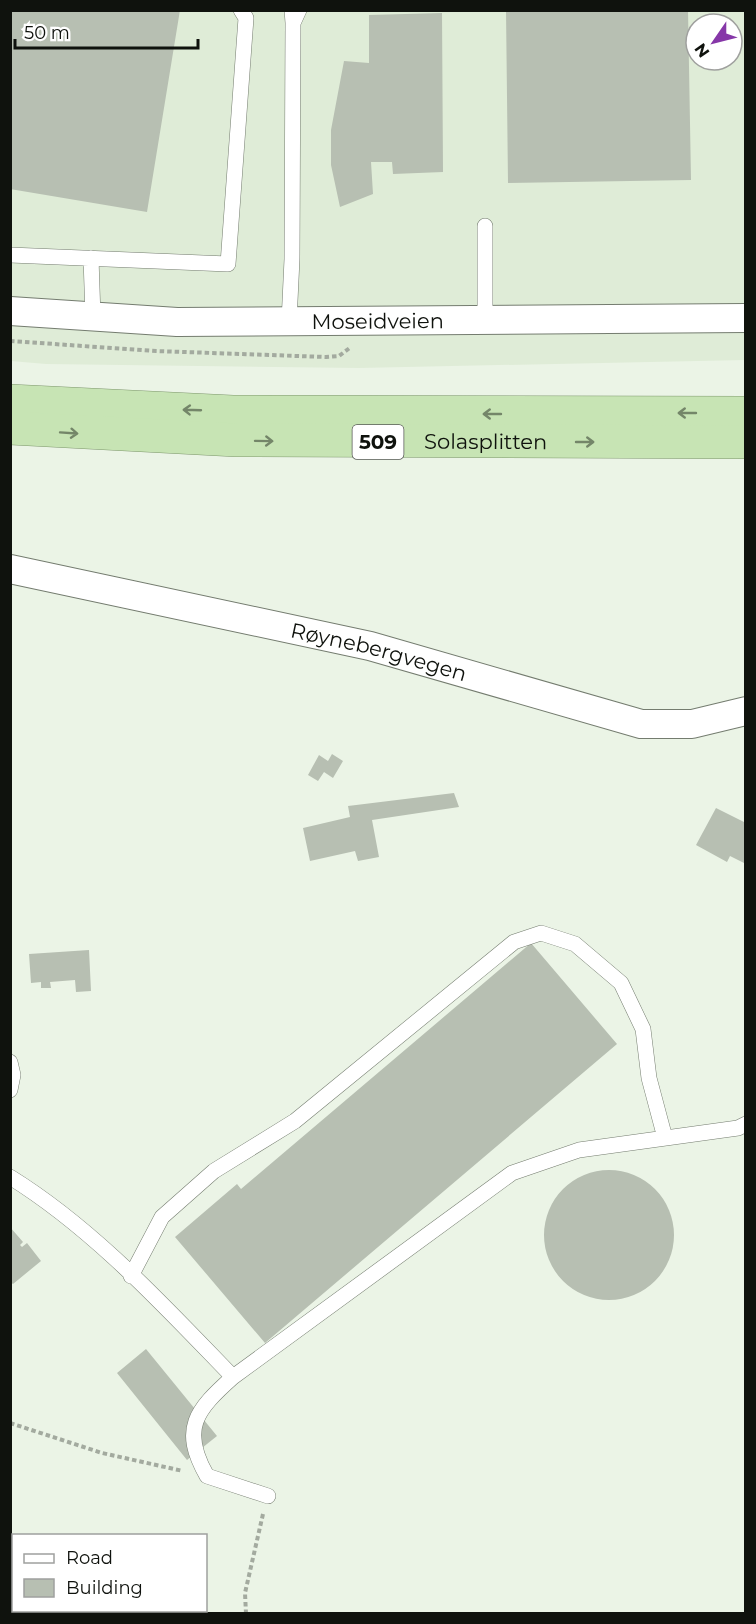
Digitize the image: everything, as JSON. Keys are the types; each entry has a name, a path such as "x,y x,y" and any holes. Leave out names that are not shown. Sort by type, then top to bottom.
{"highway":[{"name":"Solasplitten","path":"10,401 233,412 746,414"},
{"name":"Solasplitten","path":"10,428 236,440 746,442"}],"street":[{"name":"Moseidveien","path":"10,312 177,322 746,318"},
{"name":"Røynebergvegen","path":"10,569 370,646 641,724 692,724 746,711"}],"lane":[{"path":"10,255 228,264 246,18 241,10"},
{"path":"289,322 295,15"},
{"path":"485,226 485,321"},
{"path":"91,258 93,316"},
{"path":"131,1276 162,1218 214,1172 295,1121 514,942 541,933 574,944 621,983 643,1029 649,1078 665,1138"},
{"path":"10,1062 13,1075 10,1090"},
{"path":"268,1496 207,1476 195,1455 192,1437 197,1419 209,1398 233,1377 512,1173 579,1150 738,1128 746,1124"},
{"path":"10,1177 59,1210 131,1276 233,1377"}],"path":[{"path":"10,341 72,346 326,357 339,356 348,351 352,343"},
{"path":"10,1423 102,1453 207,1476"},
{"path":"246,1614 245,1593 268,1496"}],"shaded area":[{"path":"10,11 745,11 745,360 359,368 46,364 11,361"}],"building":[{"path":"10,10 180,10 147,212 10,189"},
{"path":"506,10 688,10 688,12 684,12 684,72 689,72 691,180 508,183"},
{"path":"442,13 443,172 393,174 392,162 371,162 373,194 340,207 331,165 331,130 344,61 369,63 369,15"},
{"path":"332,754 343,761 333,778 324,772 318,781 308,775 319,755 328,761"},
{"path":"454,793 459,807 372,820 379,857 358,861 355,851 310,861 303,828 350,817 348,806"},
{"path":"716,808 746,823 746,864 730,856 727,862 696,845"},
{"path":"531,943 617,1044 265,1343 175,1237 237,1184 241,1189"},
{"path":"89,950 91,991 76,992 75,980 50,982 51,988 41,988 41,982 31,983 29,954"},
{"path":"609,1170 634,1175 655,1189 669,1210 674,1235 669,1260 655,1281 634,1295 609,1300 584,1295 563,1281 549,1260 544,1235 549,1210 563,1189 584,1175"},
{"path":"10,1227 23,1242 20,1245 22,1247 27,1243 41,1261 13,1284 10,1282"},
{"path":"146,1349 217,1436 187,1460 117,1373"}]}
